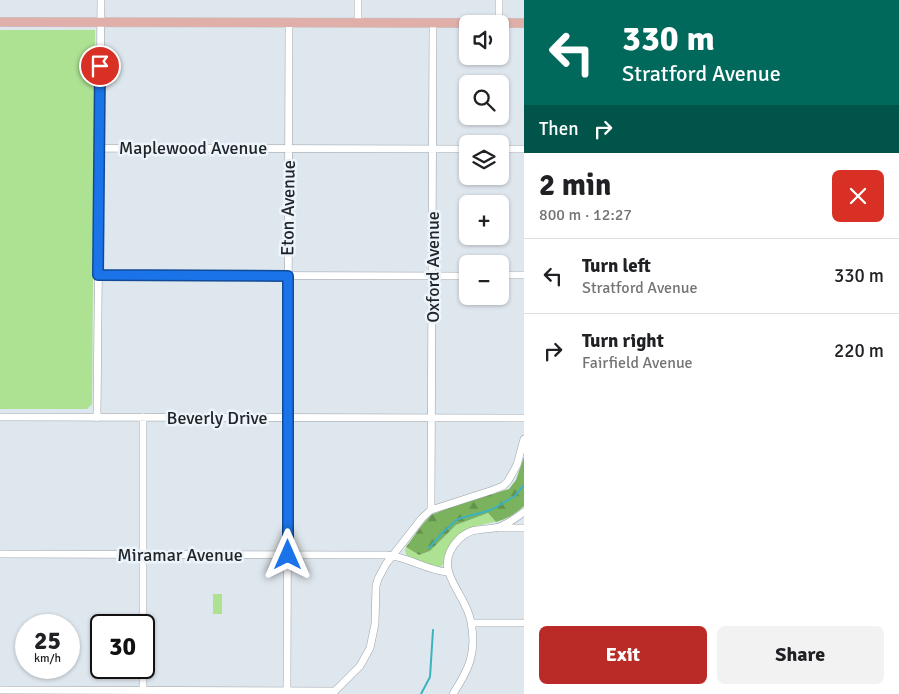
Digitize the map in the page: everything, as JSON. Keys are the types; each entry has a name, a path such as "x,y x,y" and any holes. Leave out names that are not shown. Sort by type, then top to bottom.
{"main road":[{"path":"0,22 459,23"},
{"path":"509,23 524,23"}],"street":[{"path":"97,418 101,0"},
{"path":"358,0 358,23"},
{"path":"499,0 499,15"},
{"name":"Eton Avenue","path":"287,692 289,23"},
{"name":"Oxford Avenue","path":"431,510 433,23"},
{"name":"Maplewood Avenue","path":"99,148 459,149"},
{"path":"509,149 524,149"},
{"path":"98,275 459,276"},
{"path":"509,275 524,275"},
{"name":"Beverly Drive","path":"0,417 524,418"},
{"path":"143,614 144,418"},
{"path":"0,690 333,692 360,666 370,648 374,635 375,594 378,579 393,556 422,518 431,510 503,486 512,475 524,439"},
{"path":"495,528 524,512"},
{"path":"453,694 467,672 473,648 472,623 466,603 447,572 449,555 462,536 475,529 524,528"},
{"name":"Miramar Avenue","path":"0,554 393,556 447,572"},
{"path":"472,623 524,623"},
{"path":"143,679 143,692"}],"green space":[{"path":"0,30 95,30 92,404 87,409 0,409"},
{"path":"524,457 524,506 507,518 496,522 488,513 456,525 430,551 419,555 406,547 431,515 453,506 509,489 516,480"},
{"path":"488,513 496,522 463,532 453,542 441,567 428,565 407,556 406,547 419,555 430,551 456,525"},
{"path":"213,594 222,594 222,614 213,614"}],"waterway":[{"path":"429,548 458,519 491,510 515,496 524,485"},
{"path":"421,694 430,677 433,630"}],"route":[{"path":"100,66 98,275 288,276 288,555"}]}
